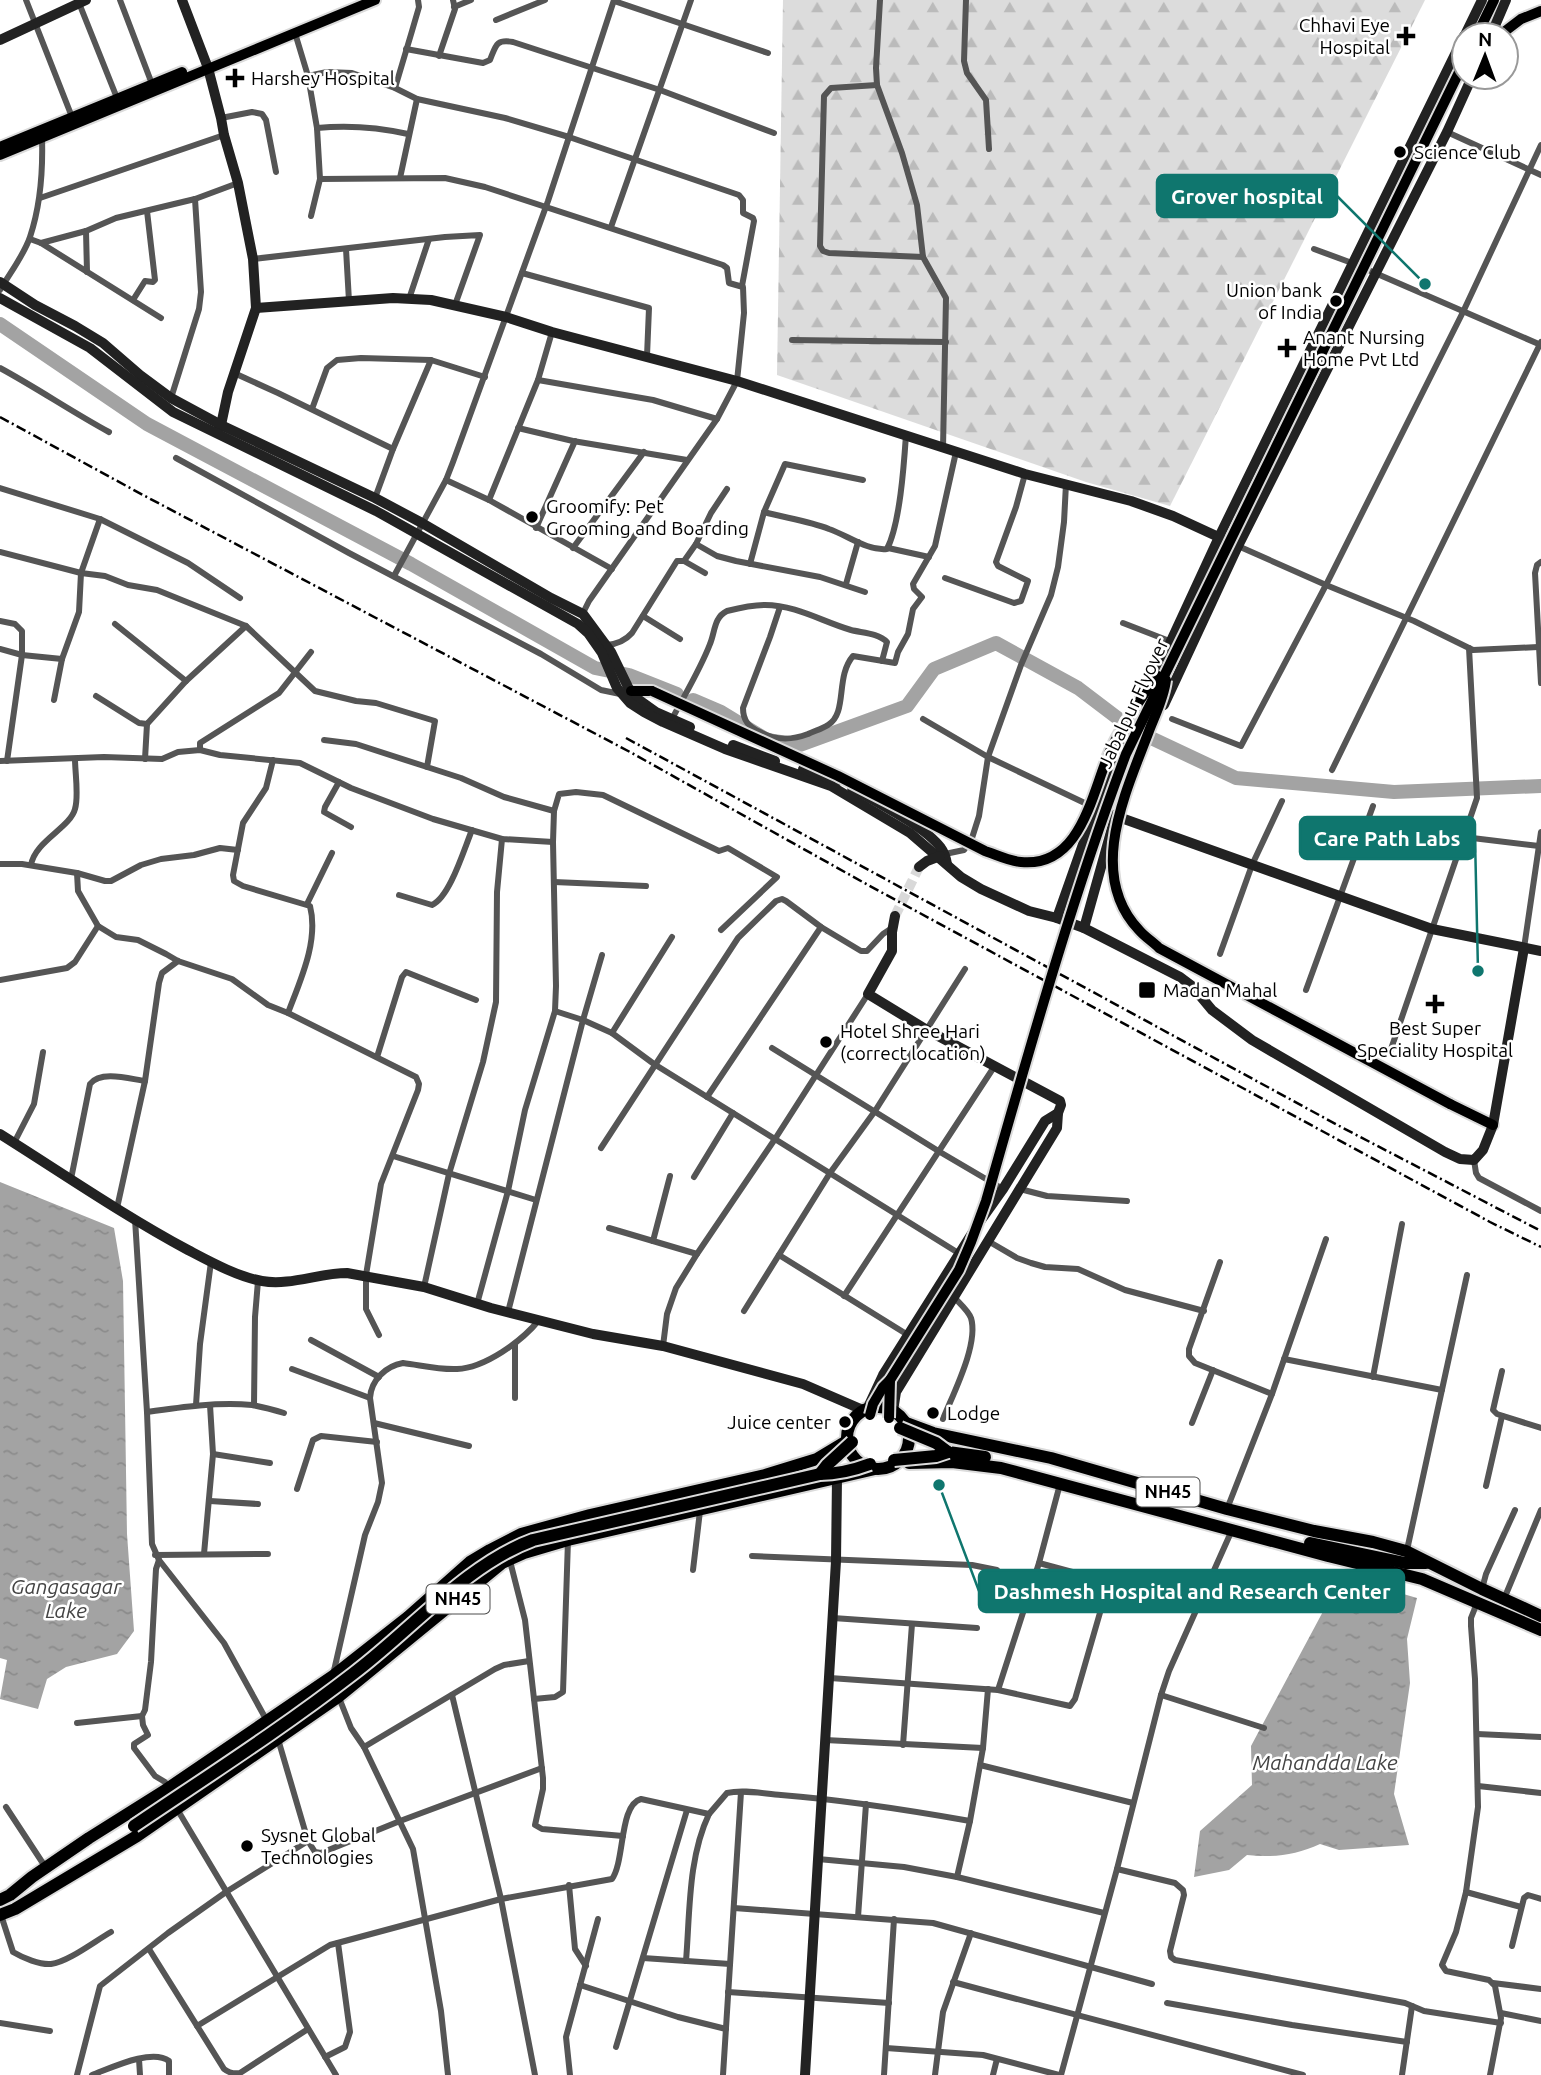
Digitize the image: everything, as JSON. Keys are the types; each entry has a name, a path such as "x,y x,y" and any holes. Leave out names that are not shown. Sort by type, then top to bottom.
{"highway":[{"path":"867,1411 880,1415 891,1414"},
{"name":"NH45","path":"0,1900 333,1676 408,1617 470,1562 490,1550 522,1534 590,1515 765,1475 817,1459 850,1442 855,1428 867,1411"},
{"name":"NH45","path":"891,1414 903,1426 1051,1458 1227,1509 1314,1531 1373,1542 1406,1557 1430,1563 1541,1630"},
{"path":"896,1461 903,1443 903,1426 948,1452"},
{"path":"820,1474 850,1442 858,1456 872,1467"},
{"path":"896,1461 948,1452 994,1459 1124,1492 1282,1537 1406,1557 1422,1579"},
{"name":"NH45","path":"0,1915 15,1909 137,1836 338,1698 483,1577 509,1559 543,1546 837,1478 896,1461 986,1465 1504,1600 1541,1615"},
{"path":"100,1857 134,1826 308,1708 357,1671 485,1564 512,1548 533,1540 820,1474 872,1467"},
{"path":"89,1838 123,1825 134,1826"}],"main road":[{"path":"0,147 59,126 357,0"},
{"path":"0,155 42,138 72,117 117,98 295,33 375,0"},
{"path":"1484,21 1494,0"},
{"path":"1518,21 1541,11"},
{"name":"Jabalpur Flyover","path":"867,1411 890,1380 959,1270 971,1242 986,1201 1069,918 1126,754 1450,91"},
{"path":"627,692 652,691 826,770 985,851 1010,861 1024,863 1054,855 1077,833 1112,747 1157,676 1167,669"},
{"path":"1167,669 1166,687 1131,780 1113,842 1113,875 1118,894 1138,930 1159,948 1493,1125"},
{"path":"890,1380 891,1414"}],"street":[{"path":"26,0 72,117"},
{"path":"120,0 152,84"},
{"path":"395,88 419,6 418,0"},
{"path":"439,56 454,3 471,0"},
{"path":"496,20 545,0"},
{"path":"394,576 446,480 546,208 614,0 768,53"},
{"path":"611,228 691,0"},
{"path":"880,0 877,85 902,153 917,205 923,257 946,298 943,447"},
{"path":"966,0 964,61 967,73 986,100 989,149"},
{"path":"1472,21 1482,0"},
{"path":"1497,21 1506,0"},
{"path":"0,40 82,1 117,98"},
{"path":"183,1 207,65 238,184 253,259 256,308 234,373 219,430"},
{"path":"295,33 308,76 317,128 320,179 311,216"},
{"path":"406,49 488,62 498,43 502,40 513,41 660,90 774,133"},
{"path":"1057,918 1096,808 1128,732 1219,537 1450,64"},
{"path":"308,76 338,71 352,73 417,99 505,118 569,137 742,197 743,213 754,220 743,286 744,313 737,381 716,419 589,601 578,624"},
{"path":"877,85 831,88 824,96 820,246 823,251 830,253 923,257"},
{"path":"1084,928 1115,816 1147,741 1238,546 1466,91"},
{"path":"400,178 417,99"},
{"path":"221,118 252,112 262,114 266,120 276,172"},
{"path":"317,128 382,128 408,134"},
{"path":"1447,132 1541,175"},
{"path":"40,198 224,135"},
{"path":"42,138 40,198 30,239 1,285 103,343 140,375 219,430 417,533 578,624 606,650"},
{"path":"1172,719 1241,746 1326,585 1463,312 1541,145"},
{"path":"320,179 445,178 485,187 723,265 727,268 729,284 743,286"},
{"path":"41,243 86,231 116,218 195,199 238,184"},
{"path":"171,398 199,309 201,292 195,199"},
{"path":"134,300 145,281 155,280 147,211"},
{"path":"86,231 87,272"},
{"path":"253,259 429,239 480,236 455,306"},
{"path":"30,239 41,243 161,318"},
{"path":"408,299 429,239"},
{"path":"1314,249 1541,344 1332,770"},
{"path":"346,250 349,301"},
{"path":"522,273 649,308 647,356"},
{"path":"0,298 90,348 164,406 375,498 583,614 606,650 630,703 663,722 759,762 831,786 910,834 943,858 961,877 996,898 1084,928 1180,977 1192,986 1212,1010 1252,1040 1445,1152 1460,1159 1474,1160"},
{"path":"256,308 408,299 431,300 506,317 552,332 737,381 1025,474 1152,508 1407,618 1473,650 1538,648"},
{"path":"489,500 538,380 552,332"},
{"path":"792,340 946,342"},
{"path":"312,409 327,368 337,360 431,360 485,377"},
{"path":"375,498 431,360"},
{"path":"0,368 109,432"},
{"path":"234,373 393,449"},
{"path":"538,380 653,400 716,419"},
{"path":"518,428 575,441 688,460"},
{"path":"888,548 904,472 906,435"},
{"path":"536,528 575,441"},
{"path":"573,548 644,452"},
{"path":"780,607 743,708 743,715 746,723 762,733 787,740 830,725 840,706 841,686 850,659 855,655 895,663 906,640 913,609 922,597 913,584 935,546 956,452"},
{"path":"176,458 541,654 601,690 627,692 656,712 711,736 842,783 919,828 935,841 943,858"},
{"path":"750,564 764,512 787,463 863,480"},
{"path":"945,578 1014,603 1021,601 1028,581 998,566 996,562 1025,474"},
{"path":"446,480 489,500 612,569"},
{"path":"919,867 964,850 972,838 979,816 988,757 1021,666 1051,595 1064,522 1066,484"},
{"path":"0,488 100,519 188,563 240,598"},
{"path":"684,561 727,489"},
{"path":"764,512 829,529 882,550 888,548 929,557"},
{"path":"54,700 62,659 79,612 81,573 100,519"},
{"path":"846,584 858,542"},
{"path":"696,544 718,556 820,577 865,592"},
{"path":"0,552 158,590 246,626 314,691 376,703 435,721 427,768"},
{"path":"606,650 628,638 677,561 684,561 705,573"},
{"path":"1541,562 1536,565 1535,573 1541,683"},
{"path":"672,719 710,644 717,620 721,614 746,607 766,605 796,610 884,638 887,642 882,661"},
{"path":"643,616 680,639"},
{"path":"0,621 19,627 22,631 22,655 4,761 162,760 178,751 200,751 300,762 339,782 433,819 502,839 553,842"},
{"path":"1122,622 1172,642"},
{"path":"115,624 186,681"},
{"path":"145,759 147,724 186,681 246,626"},
{"path":"1391,1052 1477,798 1468,648"},
{"path":"0,649 22,655 62,659"},
{"path":"200,751 200,743 279,693 311,652"},
{"path":"96,696 139,723 147,724"},
{"path":"923,719 988,757 1115,816 1432,929 1541,951"},
{"path":"324,740 356,744 461,778 504,797 554,811"},
{"path":"30,865 52,834 70,818 75,809 75,759"},
{"path":"273,760 266,788 243,823 233,875 234,881 243,886 310,906 312,914 309,954 288,1013"},
{"path":"339,782 324,807 324,812 351,827"},
{"path":"477,1304 508,1191 525,1110 555,1012 553,842 554,811 559,794 576,792 603,795 719,850 728,848 777,877 721,930"},
{"path":"1220,954 1252,865 1282,801"},
{"path":"1306,990 1373,806"},
{"path":"399,895 432,905 438,902 449,886 472,830"},
{"path":"1474,1160 1483,1150 1493,1125 1541,832"},
{"path":"1464,837 1539,846"},
{"path":"424,1287 449,1174 483,1062 496,1002 497,892 502,839"},
{"path":"0,864 30,865 111,881 141,865 161,859 194,855 220,848 238,850"},
{"path":"307,904 332,853"},
{"path":"77,873 78,891 98,926 116,936 138,940 178,961 232,979 268,1005 416,1077 419,1084 381,1184 366,1275 366,1309 379,1335"},
{"path":"554,882 646,886"},
{"path":"601,1148 738,938 776,901 782,899 821,927 865,952 894,922"},
{"path":"745,908 758,918"},
{"path":"663,1346 667,1314 676,1289 868,994 892,951 894,922"},
{"path":"0,980 67,968 75,962 98,926"},
{"path":"707,1097 821,927"},
{"path":"612,1033 672,937"},
{"path":"508,1312 602,955"},
{"path":"117,1208 145,1081 159,983 162,973 178,961"},
{"path":"744,1311 830,1173 875,1111 965,970"},
{"path":"377,1057 402,977 406,972 476,1000"},
{"path":"868,994 994,1067 1060,1101 1061,1105 1057,1128 896,1392 891,1414"},
{"path":"555,1012 583,1020 612,1033 654,1065 974,1264"},
{"path":"772,1048 1003,1189"},
{"path":"14,1143 34,1104 43,1052"},
{"path":"844,1296 994,1067"},
{"path":"71,1178 93,1080 100,1076 145,1081"},
{"path":"694,1177 733,1113"},
{"path":"0,1134 135,1219 211,1262 258,1281 287,1281 337,1273 366,1275 424,1287 477,1304 593,1334 663,1346 803,1384 867,1411 883,1375 958,1253 1003,1189 1045,1121 1058,1114"},
{"path":"393,1156 536,1200"},
{"path":"1474,1160 1479,1178 1541,1212"},
{"path":"653,1241 670,1176"},
{"path":"1020,1189 1047,1196 1127,1202"},
{"path":"135,1219 152,1544 157,1558 223,1643 268,1721"},
{"path":"1373,1377 1402,1224"},
{"path":"609,1228 697,1254"},
{"path":"1227,1509 1272,1394 1326,1239"},
{"path":"988,1241 1031,1263 1045,1267 1078,1269 1125,1290 1204,1311"},
{"path":"779,1255 908,1335"},
{"path":"196,1405 200,1344 211,1262"},
{"path":"1220,1262 1189,1349 1189,1356 1195,1363 1272,1394"},
{"path":"1406,1557 1467,1275"},
{"path":"254,1405 258,1281"},
{"path":"943,1419 970,1345 972,1328 970,1314 954,1296"},
{"path":"448,2075 441,2011 417,1862 364,1747 351,1728 338,1698 333,1676 365,1535 381,1491 370,1398 372,1387 389,1367 403,1363 445,1368 468,1367 515,1345 539,1320"},
{"path":"311,1340 379,1377"},
{"path":"515,1345 515,1398"},
{"path":"1284,1359 1442,1390"},
{"path":"292,1369 370,1398"},
{"path":"1192,1423 1213,1370"},
{"path":"1502,1371 1493,1410 1502,1416 1541,1428"},
{"path":"147,1412 196,1405 254,1405 284,1413"},
{"path":"204,1554 214,1454 210,1405"},
{"path":"1486,1486 1502,1416"},
{"path":"374,1423 470,1446"},
{"path":"297,1489 316,1437 377,1442"},
{"path":"214,1454 270,1462"},
{"path":"805,2075 830,1678 837,1478"},
{"path":"998,1690 1039,1563 1060,1483"},
{"path":"210,1500 258,1504"},
{"path":"1515,1510 1486,1574 1471,1626 1478,1807 1466,1892 1456,1932 1442,1965 1446,1971 1493,1983 1541,1989"},
{"path":"693,1570 699,1511"},
{"path":"1504,1600 1541,1512"},
{"path":"886,2048 970,2053 1060,2075 1091,1968 1161,1695 1169,1671 1232,1530"},
{"path":"534,1699 555,1697 563,1692 564,1688 568,1540"},
{"path":"157,1558 204,1554 268,1554"},
{"path":"752,1556 972,1565 997,1570"},
{"path":"157,1558 151,1662 142,1716 148,1735 134,1744 134,1748 155,1776 165,1782 176,1808 336,2075"},
{"path":"509,1559 523,1610 542,1768 543,1788 535,1822 537,1828 623,1836"},
{"path":"830,1678 998,1690 1070,1706 1075,1699 1108,1586 1102,1580 1039,1563"},
{"path":"833,1618 977,1629"},
{"path":"903,1745 912,1624"},
{"path":"364,1747 504,1665 529,1661"},
{"path":"957,1877 983,1748 988,1689"},
{"path":"452,1695 501,1899 535,2075"},
{"path":"1161,1695 1264,1728"},
{"path":"77,1723 142,1716"},
{"path":"1477,1734 1541,1737"},
{"path":"278,1739 312,1850 321,1853 542,1768"},
{"path":"825,1740 983,1748"},
{"path":"980,1765 1133,1802"},
{"path":"1478,1786 1541,1793"},
{"path":"723,2075 741,1792"},
{"path":"686,1961 696,1850 709,1814 727,1793 822,1798 970,1821"},
{"path":"197,2026 319,1950 338,1943 501,1899 612,1879 617,1870 631,1806 637,1800 709,1814"},
{"path":"858,1917 866,1804"},
{"path":"6,1807 46,1868"},
{"path":"616,2047 687,1810"},
{"path":"77,2075 100,1986 226,1892 309,1841"},
{"path":"818,1859 904,1867 957,1877 1104,1913"},
{"path":"1117,1869 1175,1883 1183,1890 1170,1951 1171,1958 1175,1960 1405,2003 1424,2011 1501,2023"},
{"path":"569,1885 575,1949 586,1966"},
{"path":"1466,1892 1521,1907"},
{"path":"1512,1946 1524,1898 1528,1895 1541,1899"},
{"path":"734,1908 933,1923 1152,1984"},
{"path":"0,1915 13,1952 44,1964 62,1961 111,1931"},
{"path":"570,2075 566,2037 598,1919"},
{"path":"884,2075 894,1919"},
{"path":"935,2075 943,2012 971,1933"},
{"path":"325,2057 345,2047 350,2032 338,1943"},
{"path":"149,1948 224,2069 233,2074 240,2073 308,2029"},
{"path":"643,1958 730,1964"},
{"path":"953,1982 1291,2074 1303,2075"},
{"path":"1490,2075 1501,2023 1493,1983"},
{"path":"580,1985 678,2017 726,2029"},
{"path":"728,1992 889,2003"},
{"path":"1167,2003 1407,2042"},
{"path":"1402,2075 1412,2006"},
{"path":"1500,2012 1541,2021"},
{"path":"0,2023 50,2031"},
{"path":"92,2075 151,2056 169,2060 169,2075"},
{"path":"139,2059 140,2075"},
{"path":"993,2075 997,2059"}],"green space":[{"path":"783,0 1425,0 1170,506 1086,482 777,375"}],"water":[{"name":"Gangasagar Lake","path":"0,1182 114,1228 123,1281 127,1534 134,1631 117,1654 66,1667 47,1679 38,1709 0,1699 7,1660 0,1658"},
{"name":"Mahandda Lake","path":"1342,1576 1417,1598 1407,1639 1410,1683 1394,1794 1409,1845 1339,1850 1320,1844 1284,1855 1247,1855 1229,1870 1194,1877 1200,1831 1252,1785 1251,1746"}],"waterway":[{"path":"0,324 147,424 411,564 595,668 629,675 677,694"},
{"path":"693,700 721,712 767,740 800,745 907,706 934,669 996,643 1078,688 1132,729 1236,778 1394,792 1541,786"}],"tunnel":[{"path":"895,916 919,867"}],"railway":[{"path":"0,417 630,752 868,885 1490,1222 1541,1247"},
{"path":"626,738 1343,1128 1541,1231"}],"place":[{"name":"Chhavi Eye Hospital","path":"1406,36"},
{"name":"Harshey Hospital","path":"235,78"},
{"name":"Science Club","path":"1400,152"},
{"name":"Grover hospital","path":"1425,284"},
{"name":"Union bank of India","path":"1336,301"},
{"name":"Anant Nursing Home Pvt Ltd","path":"1287,348"},
{"name":"Groomify: Pet Grooming and Boarding","path":"532,517"},
{"name":"Care Path Labs","path":"1478,971"},
{"name":"Madan Mahal","path":"1147,990"},
{"name":"Best Super Speciality Hospital","path":"1435,1004"},
{"name":"Hotel Shree Hari (correct location)","path":"826,1042"},
{"name":"Lodge","path":"933,1413"},
{"name":"Juice center","path":"845,1422"},
{"name":"Dashmesh Hospital and Research Center","path":"939,1485"},
{"name":"Sysnet Global Technologies","path":"247,1846"}]}
